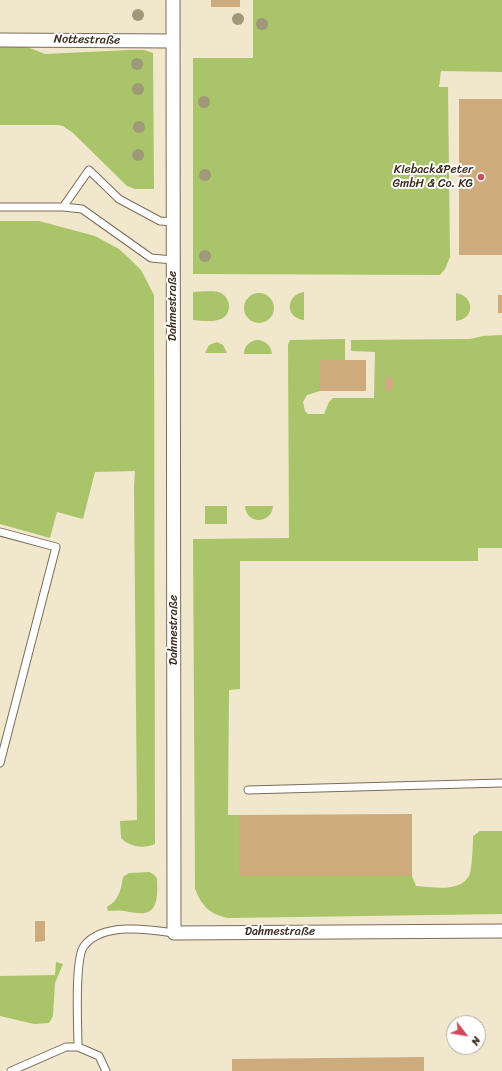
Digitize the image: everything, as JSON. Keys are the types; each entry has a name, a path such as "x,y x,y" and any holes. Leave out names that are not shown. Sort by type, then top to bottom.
{"street":[{"name":"Dahmestraße","path":"173,0 174,932 502,931"},
{"name":"Nottestraße","path":"0,40 173,41"}],"lane":[{"path":"63,207 89,170 119,199 160,221 173,222"},
{"path":"0,207 63,207 82,209 151,258 173,260"},
{"path":"0,532 56,547 0,763"},
{"path":"248,790 502,783"},
{"path":"78,1047 78,961 83,947 95,936 110,932 142,928 174,932"},
{"path":"11,1071 66,1047 78,1047 99,1056 106,1071"}],"green space":[{"path":"253,0 502,0 502,72 441,71 439,87 448,87 450,257 445,269 440,275 193,274 193,58 253,58"},
{"path":"0,46 25,46 45,54 129,50 144,50 153,53 154,189 135,189 127,186 73,133 63,126 0,125"},
{"path":"0,221 39,221 95,236 119,249 141,270 154,295 155,844 150,846 141,847 133,845 121,838 120,821 137,820 135,471 95,472 83,519 57,512 50,538 0,524"},
{"path":"211,291 221,293 226,297 228,302 228,312 221,319 210,321 193,320 193,292"},
{"path":"304,292 304,320 293,315 290,306 293,297"},
{"path":"259,293 270,297 274,308 270,319 259,323 248,319 244,308 248,297"},
{"path":"456,293 467,298 470,307 467,316 456,321"},
{"path":"502,335 502,548 478,548 478,561 240,561 240,689 229,690 228,815 239,815 239,876 412,876 416,886 437,888 459,885 469,876 472,863 473,836 480,831 502,831 502,914 228,918 211,912 200,900 195,889 193,539 289,538 288,345 290,340 345,339 345,360 320,360 320,391 307,395 303,402 305,411 308,414 324,414 329,402 333,398 374,398 375,352 351,351 351,340 470,339 483,336"},
{"path":"256,340 267,344 272,354 244,354 247,345"},
{"path":"217,342 223,345 227,353 205,353 209,345"},
{"path":"205,506 227,506 227,524 205,524"},
{"path":"245,506 273,506 272,512 268,516 259,520 250,517 246,512"},
{"path":"149,872 157,878 157,898 151,910 143,913 108,911 107,907 117,898 119,894 123,877 129,873"},
{"path":"56,962 63,964 55,983 53,1016 49,1023 34,1024 0,1016 0,976 55,975"}],"building":[{"path":"211,0 240,0 240,7 211,7"},
{"name":"Kieback&Peter GmbH & Co. KG","path":"459,99 502,99 502,255 459,255"},
{"path":"498,295 502,295 502,313 498,313"},
{"path":"320,360 366,360 366,391 320,391"},
{"path":"385,377 393,377 393,391 385,391"},
{"path":"412,814 412,876 239,876 239,815"},
{"path":"35,921 45,921 45,941 35,942"},
{"path":"424,1057 424,1071 232,1071 232,1059"}],"place":[{"name":"Kieback&Peter GmbH & Co. KG","path":"481,177"}]}
